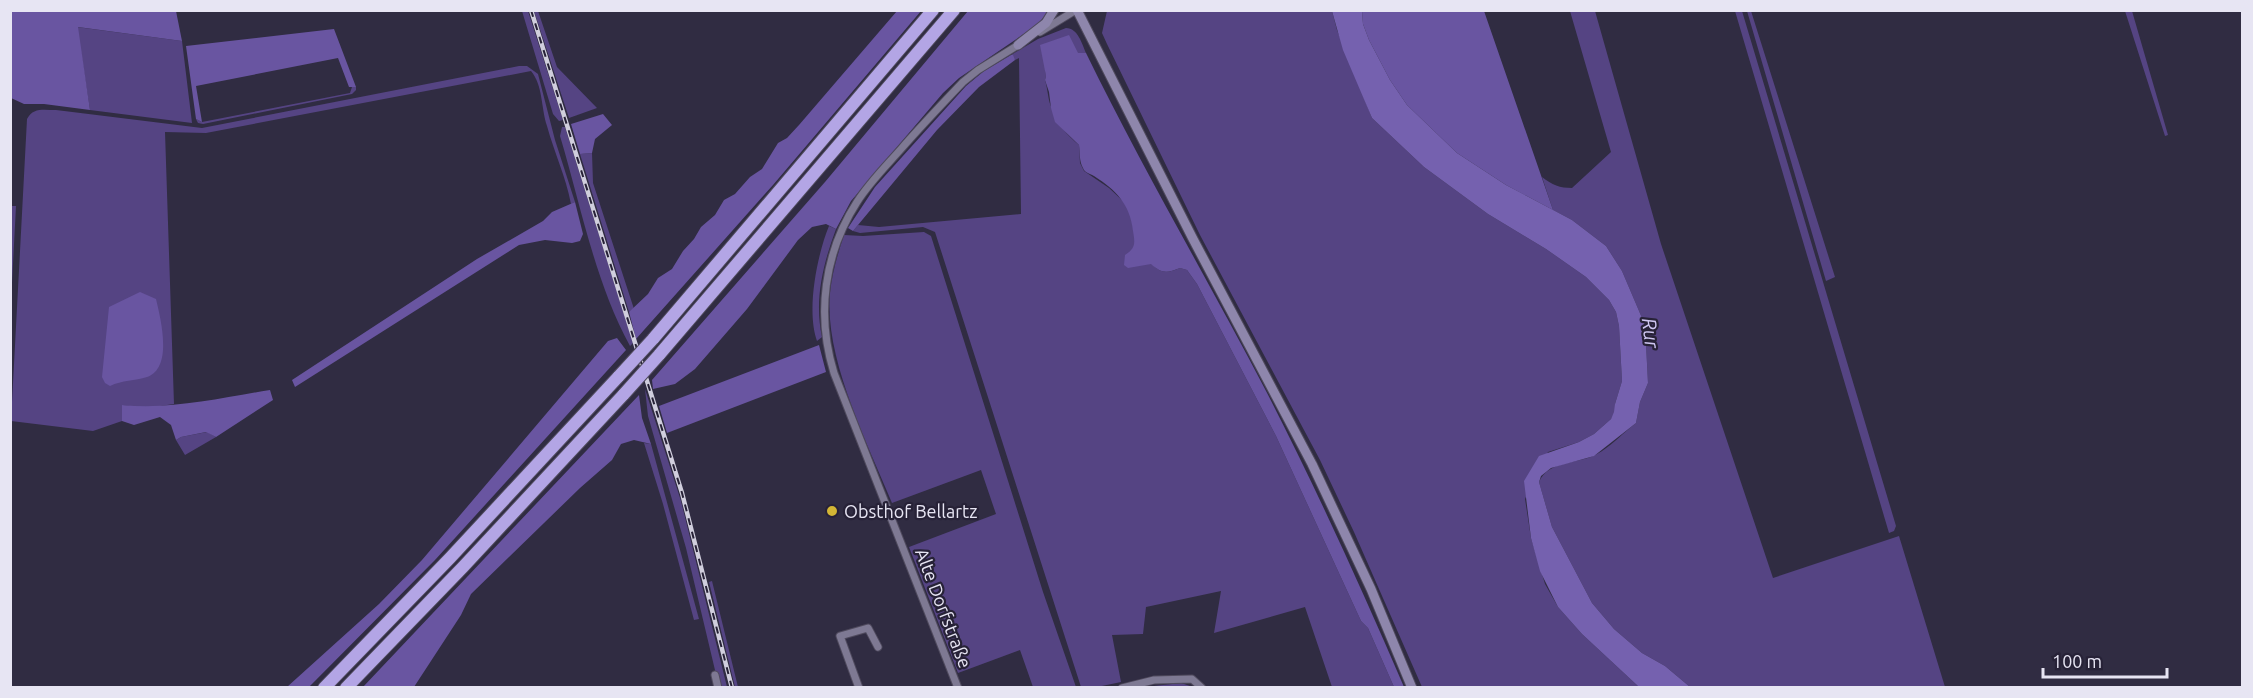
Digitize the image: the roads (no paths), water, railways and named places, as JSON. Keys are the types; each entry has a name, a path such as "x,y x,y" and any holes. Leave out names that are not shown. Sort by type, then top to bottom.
{"highway":[{"path":"324,687 450,558 653,339 933,10"},
{"path":"346,687 463,567 624,394 954,10"}],"main road":[{"path":"1018,45 1046,23 1054,10"},
{"path":"1077,10 1193,239 1312,464 1371,590 1412,687"}],"street":[{"name":"Alte Dorfstraße","path":"958,687 834,373 825,332 825,299 831,258 847,217 874,180 963,82 978,70 1077,10"},
{"path":"859,687 840,636 868,628 878,647"},
{"path":"715,675 718,687"},
{"path":"1122,687 1154,680 1192,679 1202,687"}],"railway":[{"path":"531,10 682,493 732,688"}],"place":[{"name":"Obsthof Bellartz","path":"832,511"}],"water label":[{"name":"Rur","path":"1651,333"}]}
